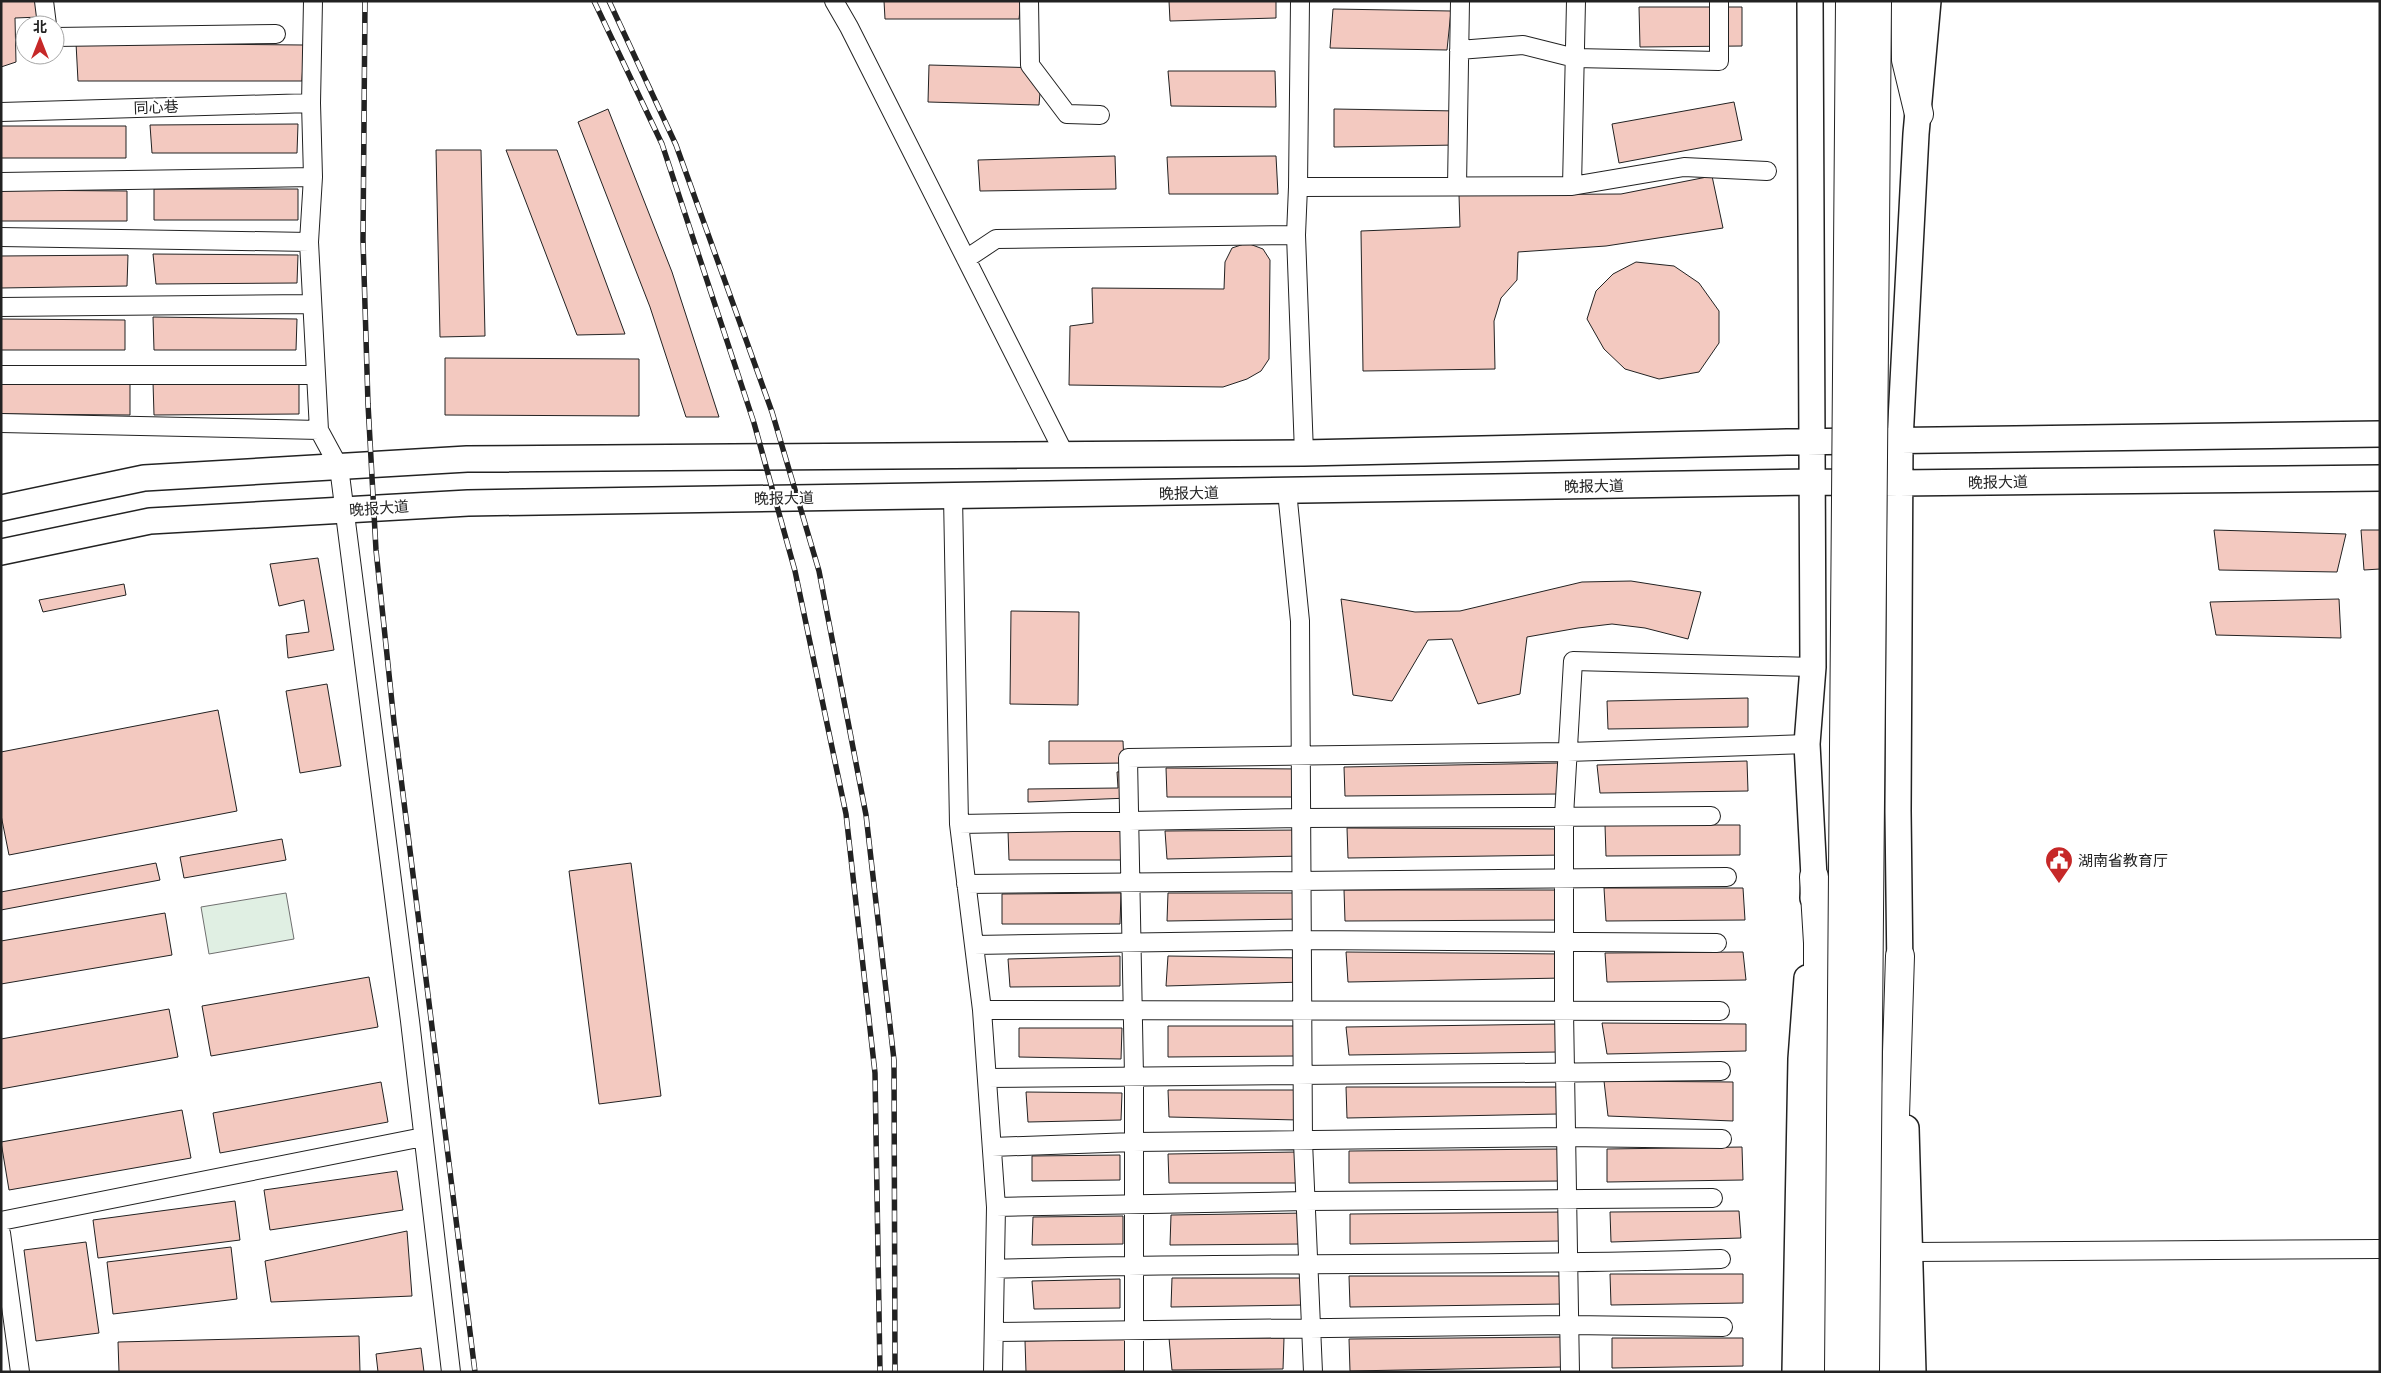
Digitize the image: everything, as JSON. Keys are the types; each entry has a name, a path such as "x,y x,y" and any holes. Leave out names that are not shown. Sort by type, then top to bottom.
{"highway":[{"path":"1839,1372 1850,1"},
{"path":"1865,1372 1877,1"},
{"path":"1905,1 1906,60 1919,114"},
{"path":"1814,877 1818,943 1818,1372"},
{"path":"1887,1372 1900,956"}],"main road":[{"path":"1795,1372 1801,1059 1814,877 1807,744 1813,667 1810,1"},
{"path":"1913,1372 1911,1252 1900,956 1899,483 1916,134 1928,1"},
{"path":"1,508 144,478 466,459 1304,453 1900,440 2380,434"},
{"name":"晚报大道","path":"1,552 150,521 468,503 1812,482 1899,483 2380,478"}],"street":[{"path":"44,1 46,15"},
{"path":"313,1 310,103 313,177 309,242 319,430 339,467 451,1372"},
{"path":"834,1 849,27 1065,455"},
{"path":"1029,1 1030,65 1067,114 1100,115"},
{"path":"1300,1 1296,235 1304,453"},
{"path":"1457,186 1460,1"},
{"path":"1572,186 1576,1"},
{"path":"1459,50 1524,45 1574,58 1719,60 1719,1"},
{"path":"65,37 276,34"},
{"name":"同心巷","path":"1,112 310,103"},
{"path":"1298,187 1572,186 1684,167 1767,171"},
{"path":"1,182 313,177"},
{"path":"966,259 996,239 1296,235"},
{"path":"1,237 309,242"},
{"path":"1,308 312,304"},
{"path":"1,375 316,375"},
{"path":"1,423 319,430"},
{"path":"1287,491 1300,622 1304,1012 1303,1142 1312,1372"},
{"path":"953,496 959,824 982,1010 996,1207 993,1372"},
{"path":"1570,1372 1564,1011 1564,816 1573,661 1813,667"},
{"path":"1134,1372 1134,1010 1128,758 1568,752 1807,744"},
{"path":"959,824 1302,818 1711,816"},
{"path":"966,884 1727,877"},
{"path":"974,945 1132,941 1303,940 1717,943"},
{"path":"982,1010 1304,1012 1720,1011"},
{"path":"987,1078 1720,1071"},
{"path":"1,1220 423,1137"},
{"path":"992,1147 1134,1142 1303,1142 1566,1137 1722,1139"},
{"path":"996,1207 1306,1201 1713,1198"},
{"path":"1,1233 20,1372"},
{"path":"1911,1252 2380,1249"},
{"path":"995,1269 1134,1264 1568,1264 1720,1259"},
{"path":"994,1332 1570,1325 1723,1327"}],"green space":[{"path":"286,893 294,939 209,954 201,907"}],"building":[{"path":"1,1 40,1 40,15 15,15 15,62 1,67"},
{"path":"884,1 1021,1 1019,19 885,19"},
{"path":"1169,1 1276,1 1276,18 1170,21"},
{"path":"1639,7 1742,7 1742,46 1640,47"},
{"path":"1333,9 1451,11 1447,50 1330,48"},
{"path":"76,43 304,45 302,81 78,81"},
{"path":"929,65 1042,68 1039,105 928,102"},
{"path":"1168,71 1275,71 1276,107 1171,106"},
{"path":"1734,102 1742,140 1619,163 1612,124"},
{"path":"608,109 672,272 719,417 686,417 650,307 578,122"},
{"path":"1334,109 1458,111 1457,145 1334,147"},
{"path":"298,124 297,153 152,153 150,125"},
{"path":"1,126 126,126 126,158 1,158"},
{"path":"436,150 481,150 485,336 440,337"},
{"path":"506,150 557,150 625,334 577,335"},
{"path":"1115,156 1116,189 980,191 978,160"},
{"path":"1276,156 1278,194 1169,194 1167,157"},
{"path":"1712,176 1723,228 1606,246 1518,252 1517,280 1501,298 1494,321 1495,369 1363,371 1361,231 1460,227 1459,195 1621,194"},
{"path":"154,189 298,189 298,220 154,220"},
{"path":"1,190 127,191 127,221 1,221"},
{"path":"1247,243 1263,249 1270,260 1269,359 1261,371 1247,379 1223,387 1069,385 1070,326 1093,323 1092,288 1224,289 1225,262 1232,248"},
{"path":"153,254 298,255 297,283 156,284"},
{"path":"128,255 127,286 1,288 1,256"},
{"path":"1636,262 1674,266 1699,283 1719,311 1719,343 1699,372 1659,379 1625,369 1604,349 1587,319 1596,291 1613,274"},
{"path":"153,317 297,319 296,350 154,350"},
{"path":"1,319 125,320 125,350 1,350"},
{"path":"445,358 639,359 639,416 445,415"},
{"path":"299,380 299,414 154,415 153,382"},
{"path":"130,383 130,415 1,414 1,384"},
{"path":"2214,530 2346,534 2337,572 2219,570"},
{"path":"2361,530 2380,530 2380,569 2364,570"},
{"path":"318,558 334,650 288,658 286,635 309,632 304,600 279,606 270,564"},
{"path":"1631,581 1701,592 1688,639 1645,628 1612,624 1527,637 1520,694 1478,704 1452,639 1428,640 1392,701 1353,695 1341,599 1415,612 1460,611 1582,582"},
{"path":"124,584 126,595 43,612 39,600"},
{"path":"2339,599 2341,638 2216,635 2210,602"},
{"path":"1011,611 1079,612 1078,705 1010,704"},
{"path":"327,684 341,766 300,773 286,691"},
{"path":"1748,698 1748,727 1608,729 1607,701"},
{"path":"218,710 237,811 9,855 1,815 1,752"},
{"path":"1049,741 1123,741 1124,763 1049,764"},
{"path":"1747,761 1748,791 1600,793 1597,765"},
{"path":"1559,763 1559,794 1345,796 1344,767"},
{"path":"1166,768 1301,769 1302,797 1167,797"},
{"path":"1128,771 1129,798 1028,802 1028,789 1118,788 1117,772"},
{"path":"1605,825 1740,825 1740,855 1606,856"},
{"path":"1347,828 1564,829 1564,855 1348,858"},
{"path":"1123,830 1122,860 1009,860 1008,831"},
{"path":"1302,830 1302,856 1167,859 1165,831"},
{"path":"282,839 286,860 184,878 180,857"},
{"path":"156,863 160,880 1,910 1,892"},
{"path":"631,863 661,1096 599,1104 569,871"},
{"path":"1604,888 1743,888 1745,920 1606,921"},
{"path":"1344,890 1564,890 1564,920 1345,921"},
{"path":"1121,893 1120,924 1002,924 1002,894"},
{"path":"1168,893 1303,893 1303,919 1167,921"},
{"path":"165,913 172,955 1,984 1,941"},
{"path":"1346,952 1564,954 1564,978 1348,982"},
{"path":"1743,952 1746,980 1607,982 1605,953"},
{"path":"1120,956 1120,986 1010,987 1008,959"},
{"path":"1168,956 1303,958 1303,982 1166,986"},
{"path":"369,977 378,1027 211,1056 202,1006"},
{"path":"169,1009 178,1057 1,1089 1,1039"},
{"path":"1602,1023 1746,1024 1746,1051 1607,1054"},
{"path":"1559,1024 1559,1052 1349,1055 1346,1027"},
{"path":"1168,1026 1294,1026 1294,1056 1168,1057"},
{"path":"1019,1028 1122,1028 1121,1059 1019,1057"},
{"path":"1604,1081 1733,1082 1733,1121 1608,1116"},
{"path":"381,1082 388,1122 220,1153 213,1113"},
{"path":"1346,1087 1559,1087 1558,1114 1347,1118"},
{"path":"1168,1090 1299,1090 1298,1120 1169,1117"},
{"path":"1026,1092 1122,1093 1121,1120 1028,1122"},
{"path":"182,1110 191,1158 9,1190 1,1142"},
{"path":"1742,1147 1743,1180 1607,1182 1607,1149"},
{"path":"1561,1149 1562,1181 1349,1183 1349,1151"},
{"path":"1298,1152 1299,1183 1169,1183 1168,1154"},
{"path":"1120,1155 1120,1180 1032,1181 1032,1156"},
{"path":"397,1171 403,1210 270,1230 264,1190"},
{"path":"235,1201 240,1240 98,1258 93,1220"},
{"path":"1739,1211 1741,1238 1611,1242 1610,1212"},
{"path":"1563,1212 1561,1241 1350,1244 1350,1214"},
{"path":"1306,1213 1303,1244 1170,1245 1171,1215"},
{"path":"1123,1216 1123,1244 1032,1245 1033,1217"},
{"path":"407,1231 412,1296 271,1302 265,1261"},
{"path":"86,1242 99,1333 36,1341 24,1250"},
{"path":"231,1247 237,1299 113,1314 107,1262"},
{"path":"1610,1274 1743,1274 1743,1303 1611,1305"},
{"path":"1349,1276 1562,1276 1563,1304 1350,1307"},
{"path":"1172,1278 1303,1278 1305,1305 1171,1307"},
{"path":"1120,1279 1120,1308 1034,1309 1032,1281"},
{"path":"359,1336 360,1372 119,1372 118,1342"},
{"path":"1563,1337 1562,1367 1350,1371 1349,1339"},
{"path":"1169,1338 1284,1338 1283,1369 1172,1370"},
{"path":"1612,1338 1743,1338 1743,1366 1612,1368"},
{"path":"1127,1339 1126,1371 1026,1372 1025,1341"},
{"path":"421,1348 424,1372 378,1372 376,1354"}],"railway":[{"path":"365,1 363,240 368,404 376,550 394,722 475,1372"},
{"path":"594,1 662,144 754,423 795,571 846,814 875,1073 880,1372"},
{"path":"609,1 676,145 772,412 819,571 866,815 894,1060 895,1372"}],"place":[{"name":"湖南省教育厅","path":"2059,884"}]}
